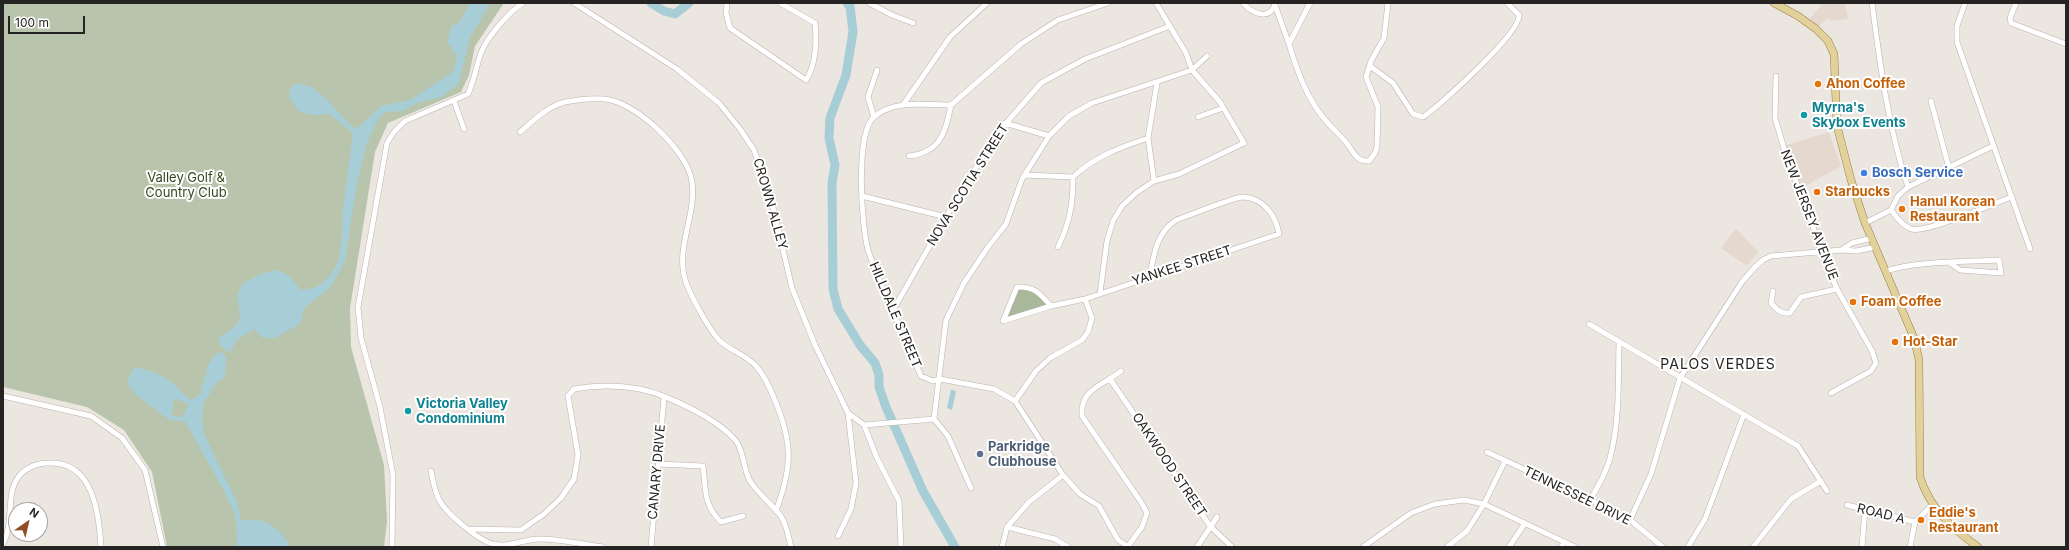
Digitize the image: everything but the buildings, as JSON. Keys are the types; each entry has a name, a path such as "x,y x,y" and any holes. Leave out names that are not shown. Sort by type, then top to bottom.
{"main road":[{"path":"1774,3 1814,27 1828,41 1832,49 1836,62 1835,110 1837,126 1851,180 1865,223 1914,338 1919,360 1920,477 1925,492 1932,505 1950,524 1978,547"}],"street":[{"path":"392,547 393,475 380,407 361,338 358,308 387,143 394,132 405,121 468,94 474,80 481,52 488,39 512,10 523,3"},
{"name":"CROWN ALLEY","path":"574,3 677,69 719,103 740,129 754,150 771,199 792,288 815,345 848,413"},
{"path":"727,3 726,13 730,28 806,80 814,53 817,36 816,23 780,3"},
{"path":"869,3 892,15 914,23"},
{"path":"903,104 950,37 987,3"},
{"path":"909,156 933,149 946,130 950,105 1021,44 1058,20 1108,3"},
{"path":"1100,294 1107,241 1114,221 1126,202 1136,193 1154,182 1179,174 1244,143 1223,108 1192,70 1186,53 1156,3"},
{"path":"1243,3 1253,13 1260,14 1269,12 1275,4"},
{"path":"1289,44 1310,3"},
{"path":"1275,4 1297,69 1312,101 1325,121 1346,142 1357,158 1363,161 1369,161 1377,147 1378,107 1366,77 1384,38 1388,3"},
{"path":"1370,66 1393,83 1413,114 1423,117 1488,58 1517,23 1519,15 1507,3"},
{"path":"1872,3 1889,122 1898,160 1908,187"},
{"path":"1965,3 1957,26 1957,42 2030,249"},
{"path":"2016,3 2010,18 2011,23 2066,44"},
{"name":"NOVA SCOTIA STREET","path":"892,312 946,217 1005,123 1041,83 1085,59 1170,26"},
{"path":"971,488 948,436 934,419 946,320 964,282 1006,224 1025,175 1049,136 1070,116 1092,103 1157,83 1192,70 1207,56"},
{"path":"877,70 868,97 874,117 889,108 903,104 950,105"},
{"name":"NEW JERSEY AVENUE","path":"1776,76 1775,118 1788,162 1808,211 1821,252 1837,289 1872,351 1876,363 1871,371 1831,393"},
{"path":"1154,182 1148,138 1157,83"},
{"path":"520,132 541,113 564,102 605,99 630,108 650,123 669,139 689,166 692,182 691,210 681,256 686,285 721,342 756,365 772,392 785,427 789,445 787,472 776,511"},
{"path":"454,101 464,129"},
{"path":"1931,101 1949,168"},
{"path":"1198,117 1223,108"},
{"name":"HILLDALE STREET","path":"874,117 869,124 864,143 862,196 868,251 892,312 921,376 933,381 940,379 994,389 1015,401 1063,475 1080,494 1099,506 1118,540 1128,547"},
{"path":"1005,123 1049,136"},
{"path":"1058,247 1066,230 1074,203 1073,177 1084,166 1120,147 1148,138"},
{"path":"1865,223 1891,210 1898,196 1908,187 1993,146"},
{"path":"1025,175 1073,177"},
{"path":"862,196 946,217"},
{"name":"YANKEE STREET","path":"1051,306 1039,292 1027,286 1017,287 1003,321 1051,306 1086,299 1279,234 1277,221 1268,209 1256,201 1243,197 1176,220 1166,227 1158,238 1149,277"},
{"path":"1891,210 1901,222 1911,229 1927,229 2012,197"},
{"path":"1841,250 1852,243 1872,238"},
{"path":"1630,520 1651,474 1680,378 1742,282 1755,267 1763,260 1771,256 1841,250 1856,251 1876,247"},
{"path":"1886,271 1898,267 1950,263 1999,260 2001,272 1960,270 1950,263"},
{"path":"1773,291 1771,302 1776,309 1784,314 1790,313 1802,297 1837,289"},
{"path":"1015,401 1036,371 1050,358 1082,340 1088,332 1092,318 1086,299"},
{"path":"1589,324 1798,446 1827,491"},
{"path":"1590,500 1610,459 1616,427 1619,342"},
{"path":"1121,371 1085,395 1082,406 1082,416 1147,513 1142,527 1128,547"},
{"name":"OAKWOOD STREET","path":"1110,379 1210,526 1232,547"},
{"path":"468,528 521,530 544,514 561,498 574,479 578,455 568,396 574,389 588,386 618,386 642,389 664,397 699,412 725,428 738,442 750,480 784,521 791,547"},
{"path":"3,396 91,416 122,438 145,470 163,547"},
{"name":"CANARY DRIVE","path":"651,547 664,397"},
{"path":"848,413 864,425 877,458 899,501 901,547"},
{"path":"838,536 850,509 856,483 848,413"},
{"path":"1688,547 1705,519 1744,414"},
{"path":"864,425 882,424 902,420 934,419"},
{"name":"TENNESSEE DRIVE","path":"1487,452 1630,520 1663,547"},
{"path":"1447,547 1467,531 1484,504 1505,461"},
{"path":"3,544 10,526 12,497 17,479 31,466 50,462 69,466 77,471 92,492 101,547"},
{"path":"658,464 703,466 707,504 713,514 722,522 743,516"},
{"path":"431,471 440,503 482,539 493,544 504,545 537,539 560,540 603,547"},
{"path":"1002,547 1008,527 1028,502 1063,475"},
{"path":"1753,547 1791,499 1821,481"},
{"path":"1363,547 1417,510 1435,504 1464,500 1484,504 1575,547"},
{"name":"ROAD A","path":"1847,505 1915,522"},
{"path":"1910,547 1915,522 1932,505"},
{"path":"1862,547 1865,510"},
{"path":"1197,547 1217,517"},
{"path":"1509,547 1525,523"},
{"path":"1008,527 1055,539 1068,547"},
{"path":"1561,547 1565,542"}],"shaded area":[{"path":"1823,3 1845,3 1848,19 1830,21 1828,18 1816,29 1807,22"},
{"path":"1829,132 1841,166 1800,189 1784,146"},
{"path":"1736,228 1758,252 1747,266 1721,248"}],"green space":[{"name":"Valley Golf & Country Club","path":"3,3 504,3 475,46 469,75 461,92 388,123 375,152 350,308 351,347 384,465 387,521 384,547 167,547 152,472 124,430 87,407 3,387"},
{"path":"1027,286 1051,306 1004,320 1017,287"}],"water":[{"path":"470,3 491,3 470,37 459,83 442,97 417,103 403,111 384,112 376,123 366,146 357,183 345,261 330,288 304,308 300,324 274,338 262,338 254,329 237,340 230,352 220,345 219,337 236,326 238,322 240,311 237,297 242,284 263,273 278,270 289,276 301,290 312,288 325,281 335,268 340,255 343,210 353,133 329,114 314,115 300,112 289,98 290,89 295,84 312,88 328,100 356,129 381,106 410,100 453,72 457,56 447,42 452,25 458,24"},
{"path":"218,352 226,357 225,378 218,381 203,404 202,421 204,434 237,502 241,520 257,520 268,523 281,533 290,547 237,547 236,518 225,493 185,421 169,420 133,392 127,382 135,367 159,375 168,380 191,400 200,394 209,363","holes":["176,399 188,404 183,417 172,416 173,402"]},
{"path":"951,390 956,391 952,410 947,408"}],"waterway":[{"path":"651,3 664,11 675,14 689,3"},
{"path":"847,3 850,6 853,32 846,75 830,118 829,138 835,165 832,183 833,289 838,309 860,345 875,363 879,375 879,387 886,407 923,491 955,547"},
{"path":"222,355 226,348"}],"place":[{"name":"Ahon Coffee","path":"1818,84"},
{"name":"Myrna's Skybox Events","path":"1804,115"},
{"name":"Bosch Service","path":"1864,173"},
{"name":"Starbucks","path":"1817,192"},
{"name":"Hanul Korean Restaurant","path":"1902,209"},
{"name":"Foam Coffee","path":"1853,302"},
{"name":"Hot-Star","path":"1895,342"},
{"name":"Victoria Valley Condominium","path":"408,411"},
{"name":"Parkridge Clubhouse","path":"980,454"},
{"name":"Eddie's Restaurant","path":"1921,520"}],"district":[{"name":"PALOS VERDES","path":"1718,365"}]}
